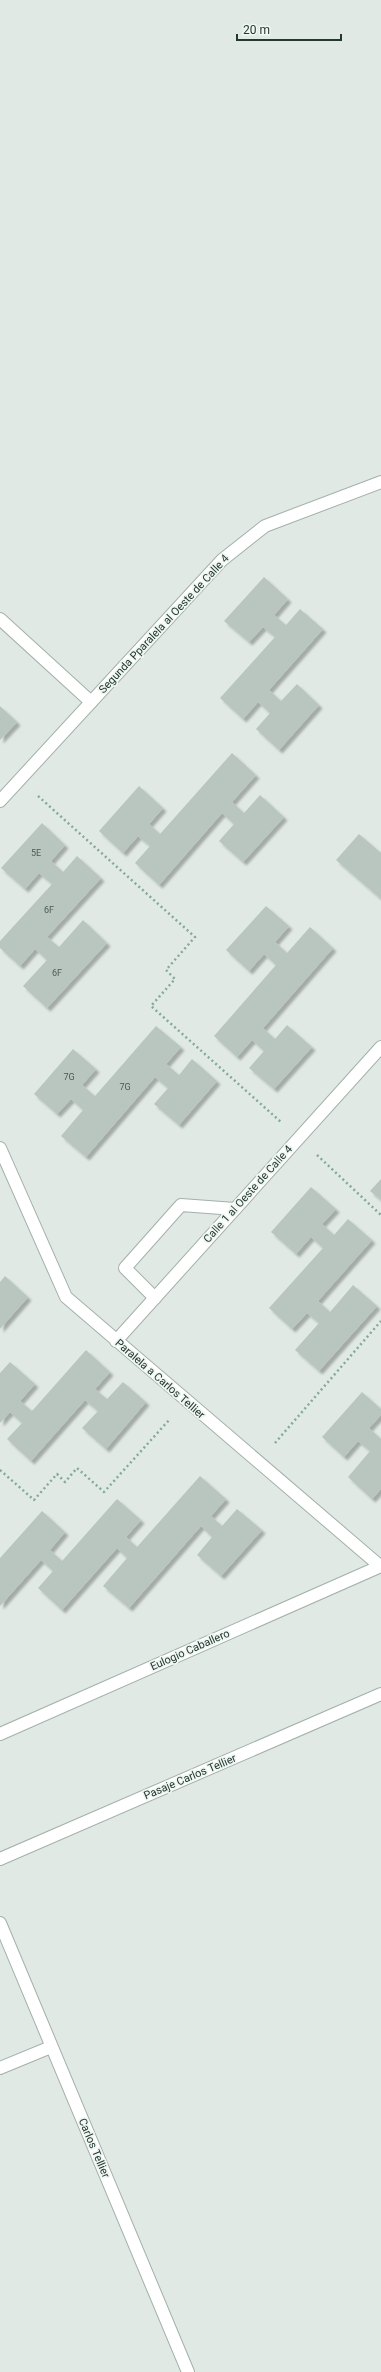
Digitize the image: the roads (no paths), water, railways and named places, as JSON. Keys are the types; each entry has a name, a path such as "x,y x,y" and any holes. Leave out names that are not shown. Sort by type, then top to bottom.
{"street":[{"name":"Segunda Pparalela al Oeste de Calle 4","path":"0,801 222,560 264,526 381,482"},
{"path":"0,619 91,702"},
{"name":"Calle 1 al Oeste de Calle 4","path":"116,1341 381,1047"},
{"name":"Paralela a Carlos Tellier","path":"0,1148 66,1297 380,1566"},
{"path":"155,1298 125,1268 181,1205 235,1209"},
{"name":"Eulogio Caballero","path":"0,1734 380,1566"},
{"name":"Pasaje Carlos Tellier","path":"0,1859 381,1694"},
{"name":"Carlos Tellier","path":"0,1923 188,2372"},
{"path":"0,2068 52,2047"}]}
